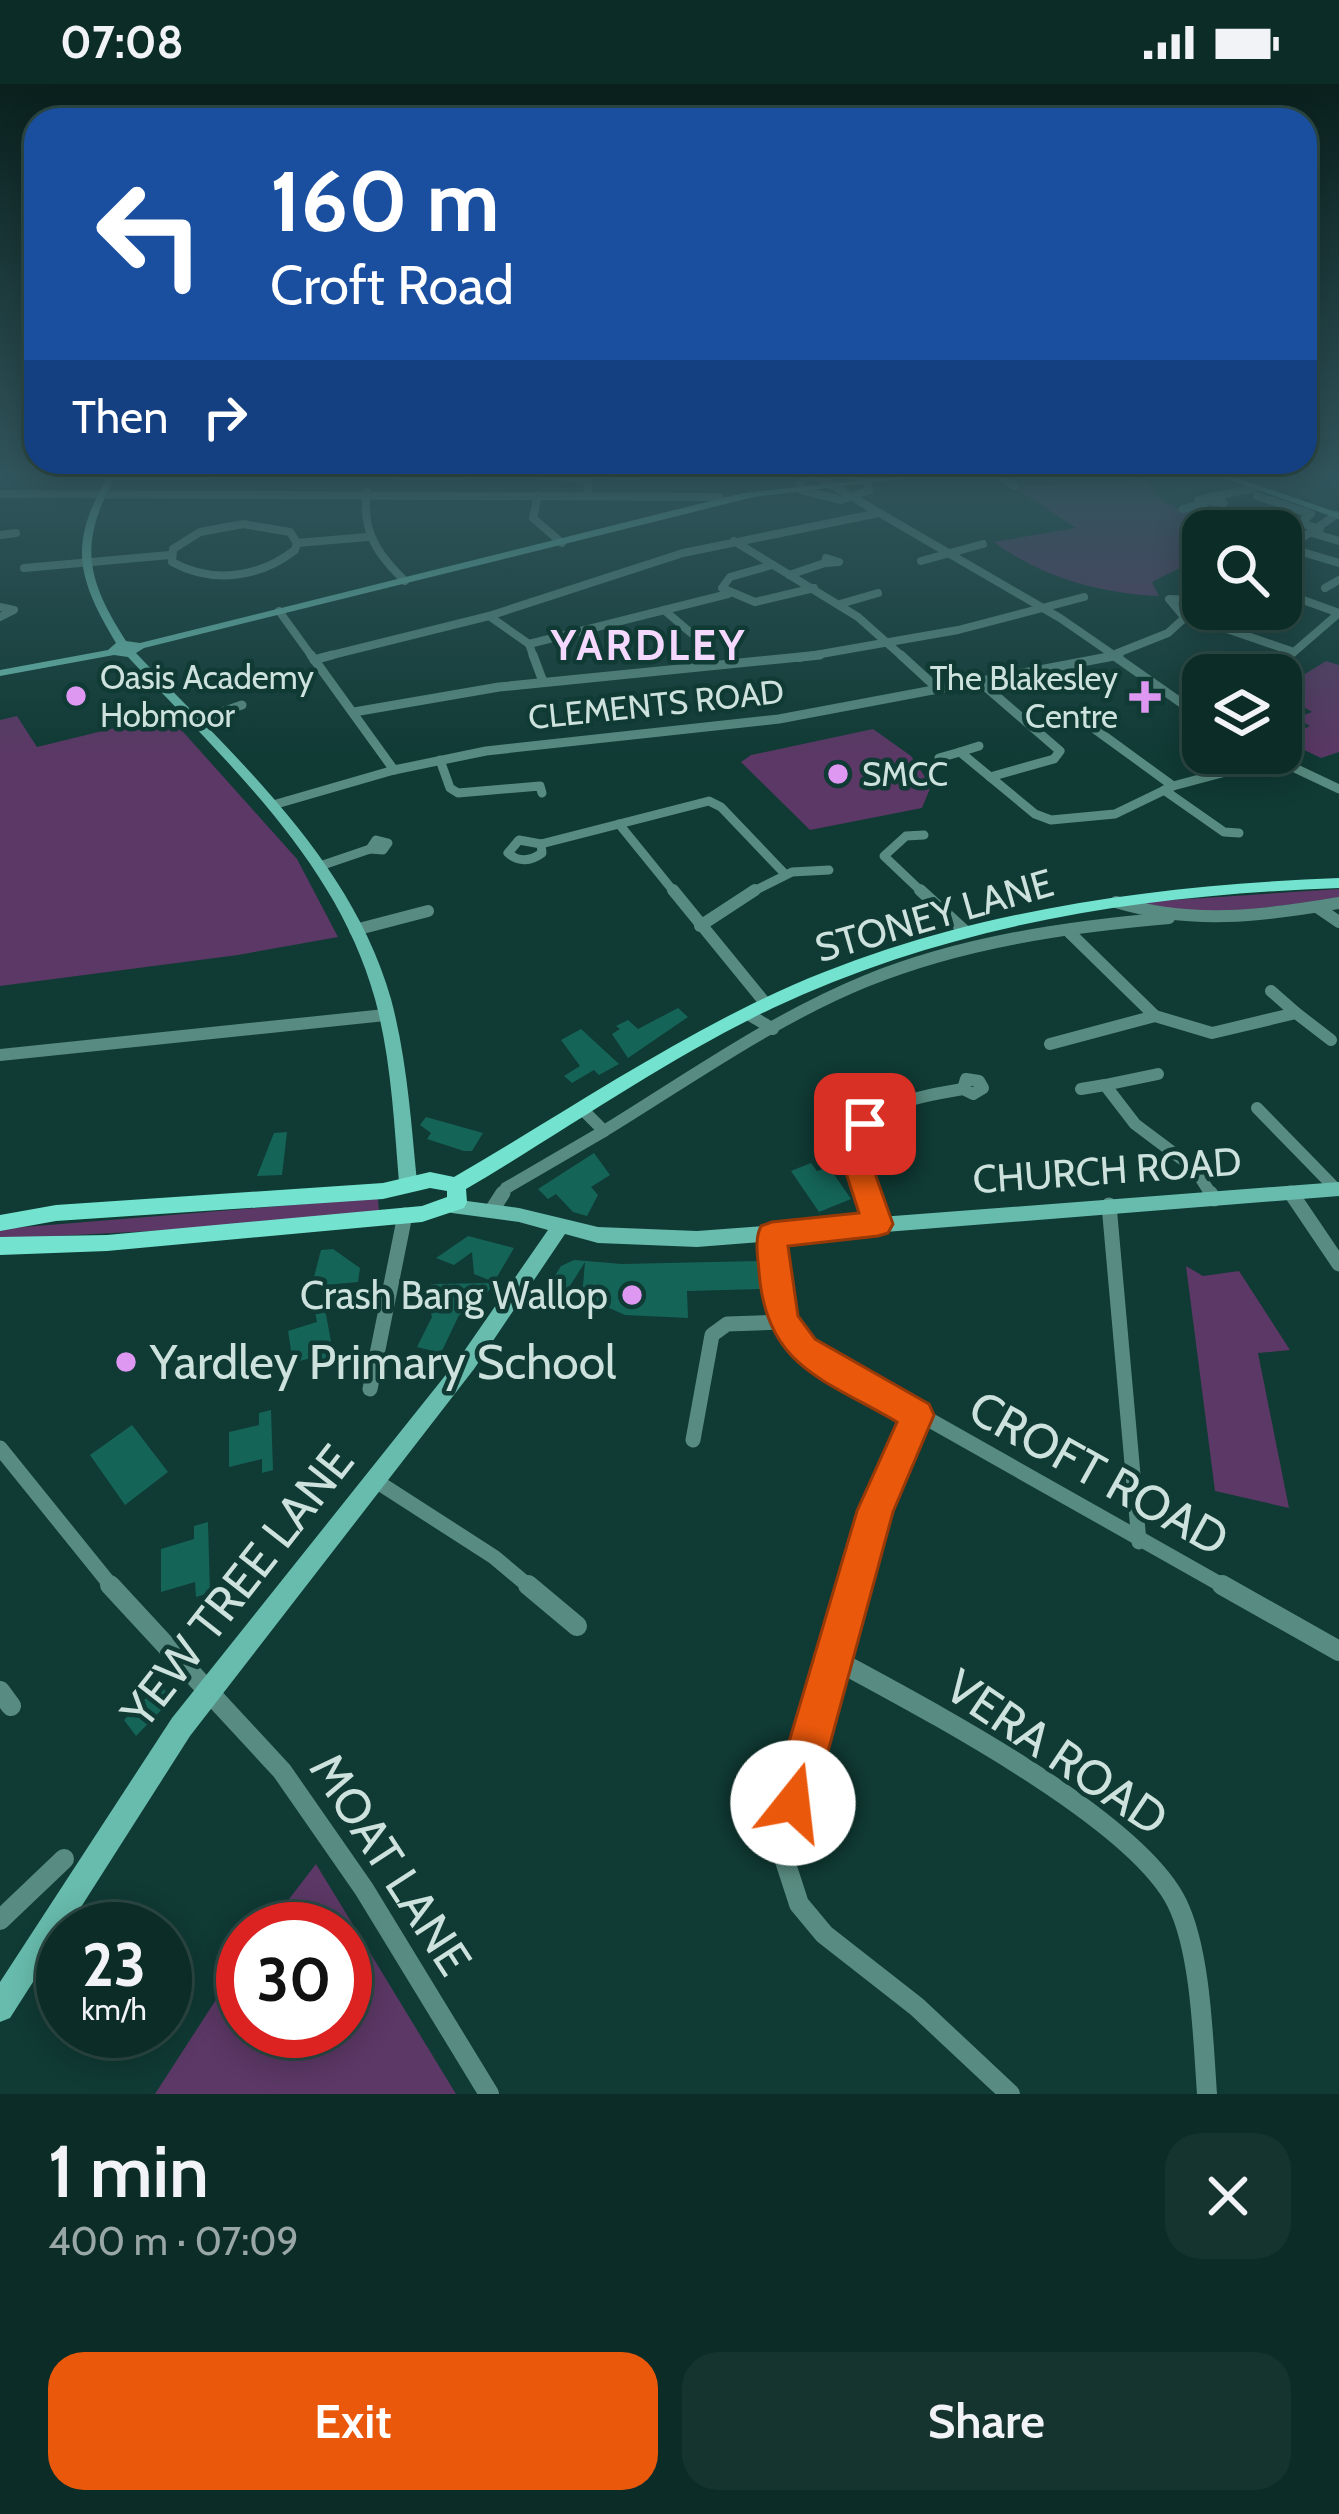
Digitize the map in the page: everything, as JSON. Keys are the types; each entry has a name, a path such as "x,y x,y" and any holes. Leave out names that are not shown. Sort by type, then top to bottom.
{"main road":[{"name":"STONEY LANE","path":"454,1196 584,1111 748,1014 868,962 1114,901 1236,887 1339,883"},
{"name":"CHURCH ROAD","path":"0,1223 56,1213 430,1180 454,1196"},
{"path":"400,1186 389,1205 403,1215"},
{"name":"CHURCH ROAD","path":"0,1246 107,1243 403,1215 454,1196"}],"street":[{"path":"87,570 101,612 126,649 274,805 320,866 355,930 375,974 386,1015 400,1186"},
{"path":"191,570 224,575 248,570"},
{"path":"396,570 406,581"},
{"path":"0,673 126,649 452,570"},
{"path":"314,660 489,616 623,570"},
{"path":"728,594 722,588 726,579 756,570"},
{"path":"780,570 840,604 938,689"},
{"path":"789,575 805,570"},
{"path":"977,570 1046,609 1182,703"},
{"path":"1325,588 1339,580"},
{"path":"529,644 728,594 768,602 814,588"},
{"path":"840,604 878,592"},
{"path":"1159,593 1182,613"},
{"path":"354,712 466,688 746,665 887,641 1084,597"},
{"path":"1169,599 1182,600"},
{"path":"1223,630 1290,655 1338,610 1302,599"},
{"path":"0,607 14,610 0,617"},
{"path":"664,610 691,633"},
{"path":"279,611 394,770"},
{"path":"489,616 529,644 542,679"},
{"name":"CLEMENTS ROAD","path":"274,805 440,760 554,741 779,719 1118,656 1148,645 1182,618"},
{"path":"1324,628 1339,633"},
{"path":"980,681 1060,751 1054,759 990,776"},
{"path":"195,721 242,705"},
{"path":"1079,730 1115,720"},
{"path":"1092,727 1224,832 1238,833"},
{"path":"939,758 979,746"},
{"path":"960,752 1035,814 1051,820 1115,814 1212,774"},
{"path":"440,760 450,788 458,794 540,786 542,793"},
{"path":"1302,772 1339,789"},
{"path":"541,844 714,802 785,874"},
{"path":"619,824 766,1004"},
{"path":"929,837 906,836 884,856 964,939"},
{"path":"320,866 370,849"},
{"path":"700,926 785,874 829,870"},
{"path":"1114,901 1169,918"},
{"path":"492,1210 506,1188 773,1029 866,981 964,939 1339,903"},
{"path":"1317,907 1339,922"},
{"path":"355,930 428,911"},
{"path":"1067,930 1155,1016 1222,1036 1296,1013"},
{"path":"1271,992 1331,1040"},
{"path":"748,1014 773,1029"},
{"path":"0,1055 386,1015"},
{"path":"1050,1044 1155,1016"},
{"path":"1081,1089 1158,1074"},
{"path":"1105,1085 1135,1124 1195,1169 1214,1199"},
{"path":"878,1224 853,1151 858,1134 885,1110 963,1089"},
{"path":"1257,1108 1338,1189"},
{"path":"584,1111 604,1131"},
{"name":"CHURCH ROAD","path":"454,1196 559,1228 697,1240 1338,1189"},
{"path":"1292,1193 1339,1264"},
{"path":"1109,1205 1139,1542"},
{"path":"370,1389 403,1215"},
{"name":"YEW TREE LANE","path":"0,2008 155,1765 466,1364 559,1228"},
{"path":"693,1440 712,1335 727,1324 782,1322 772,1235"},
{"name":"CROFT ROAD","path":"782,1322 804,1349 1339,1651"},
{"path":"917,1415 880,1496 793,1803 785,1861 793,1891 824,1934 916,2006 1010,2094"},
{"name":"MOAT LANE","path":"2,1455 108,1584 207,1694 246,1728 324,1830 489,2094"},
{"path":"376,1481 494,1557 578,1626"},
{"name":"VERA ROAD","path":"834,1659 1028,1775 1143,1853 1164,1878 1182,1917 1207,2094"},
{"path":"0,1920 64,1859"}],"shaded area":[{"path":"1043,570 1176,570 1152,582 1159,596 1114,591"},
{"path":"1326,661 1339,665 1339,752 1321,758 1302,749 1302,726 1310,726 1302,716 1312,712 1302,706 1302,676"},
{"path":"168,715 297,859 338,937 0,986 0,720 17,716 37,747"},
{"name":"SMCC","path":"873,729 911,756 931,786 922,808 810,830 741,762 751,755"},
{"path":"1339,889 1339,898 1332,900 1200,915 1127,903"},
{"path":"378,1198 379,1212 0,1239 0,1229"},
{"path":"1186,1266 1203,1276 1239,1271 1290,1350 1258,1353 1289,1508 1215,1491"},
{"path":"316,1864 339,1902 287,1902"},
{"path":"372,1956 456,2094 155,2094 178,2058 192,2058 192,2037 216,2000 216,2058 372,2058"}],"building":[{"path":"678,1008 688,1017 628,1058 612,1034 628,1020 638,1029"},
{"path":"581,1029 619,1064 599,1075 594,1070 572,1083 564,1076 580,1066 561,1040"},
{"path":"426,1117 483,1133 472,1151 464,1151 427,1139 431,1133 420,1125"},
{"path":"287,1132 282,1175 257,1176 274,1133"},
{"path":"594,1153 610,1175 591,1187 598,1195 587,1216 573,1212 556,1194 548,1199 538,1189"},
{"path":"811,1163 817,1171 829,1167 851,1199 819,1212 791,1171"},
{"path":"468,1236 514,1248 494,1282 474,1274 472,1252 454,1265 436,1258"},
{"path":"333,1249 360,1268 358,1282 325,1285 314,1277 321,1250"},
{"path":"574,1260 622,1264 758,1261 761,1289 687,1291 688,1318 625,1315 582,1296 585,1262 568,1289 551,1282 561,1266"},
{"path":"494,1283 474,1311 459,1315 441,1353 417,1347 432,1317 431,1284"},
{"path":"325,1309 334,1358 322,1362 321,1355 293,1363 288,1331 317,1322 315,1312"},
{"path":"271,1410 273,1470 262,1473 262,1459 229,1467 229,1432 259,1425 259,1413"},
{"path":"132,1425 168,1472 125,1505 90,1455"},
{"path":"208,1522 210,1593 196,1597 195,1582 161,1592 161,1549 194,1539 194,1526"},
{"path":"160,1684 172,1699 136,1736 124,1720"}],"place":[{"name":"Oasis Academy Hobmoor","path":"76,696"},
{"name":"The Blakesley Centre","path":"1145,697"},
{"name":"SMCC","path":"838,774"},
{"name":"Crash Bang Wallop","path":"632,1295"},
{"name":"Yardley Primary School","path":"126,1362"}],"district":[{"name":"YARDLEY","path":"649,645"}],"route":[{"path":"793,1803 875,1511 917,1415 804,1349 782,1322 772,1235 878,1224 853,1151 865,1124"}]}
